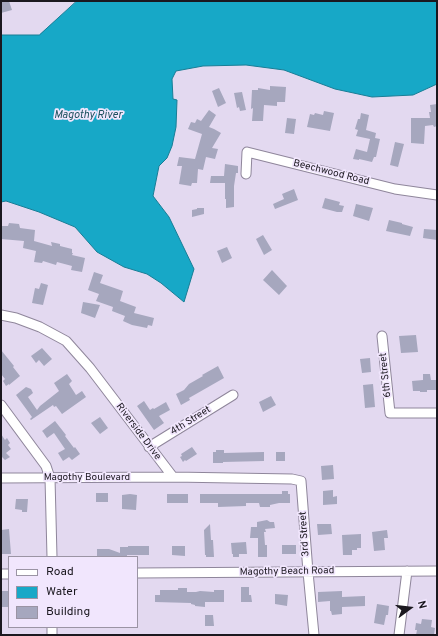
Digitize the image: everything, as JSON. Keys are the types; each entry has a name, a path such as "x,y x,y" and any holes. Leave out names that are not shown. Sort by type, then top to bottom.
{"street":[{"name":"Beechwood Road","path":"246,174 247,152 395,189 437,195"},
{"name":"Riverside Drive","path":"1,315 16,318 40,327 66,341 90,368 173,477"},
{"name":"6th Street","path":"382,336 390,413 437,413"},
{"name":"4th Street","path":"149,447 233,395"},
{"path":"1,405 46,466 50,478 52,556"},
{"name":"Magothy Boulevard","path":"1,478 173,477"},
{"name":"3rd Street","path":"173,477 292,479 301,481 314,635"},
{"path":"399,635 407,571"},
{"name":"Magothy Beach Road","path":"138,573 437,571"}],"water":[{"name":"Magothy River","path":"77,1 437,1 437,84 413,95 372,97 335,89 284,70 246,65 203,66 176,71 172,79 173,99 177,100 176,127 172,146 167,158 159,166 153,196 169,217 194,269 184,302 161,283 147,274 124,267 97,252 75,227 39,212 6,201 1,202 1,35 39,35"}],"building":[{"path":"1,1 9,1 12,10 1,13"},
{"path":"270,86 286,87 285,102 277,102 277,106 264,105 263,121 252,121 252,90 258,90 258,88 270,90"},
{"path":"219,88 226,103 218,107 212,91"},
{"path":"242,92 246,110 240,111 239,107 237,108 234,93"},
{"path":"437,104 437,126 425,126 424,144 411,143 411,118 430,118 430,105"},
{"path":"209,110 216,115 209,127 221,133 212,148 218,149 215,159 206,157 203,170 198,169 197,183 192,183 191,186 179,184 182,166 177,166 179,157 195,159 202,134 188,129 191,122 195,123 197,119 201,121"},
{"path":"324,111 334,113 330,131 307,127 310,114 314,115 315,113 323,115"},
{"path":"361,113 369,115 366,130 376,133 375,138 380,139 376,157 374,157 372,162 353,159 356,149 367,152 370,139 356,136 358,130 355,129"},
{"path":"287,118 296,119 294,134 285,133"},
{"path":"395,142 404,144 398,167 390,165"},
{"path":"225,164 238,166 238,173 236,173 234,186 234,207 226,208 225,183 210,183 211,176 224,176"},
{"path":"294,189 298,200 275,209 273,204 284,199 282,194"},
{"path":"325,198 340,202 339,205 344,206 342,212 322,208"},
{"path":"356,204 373,208 369,221 353,216"},
{"path":"204,208 204,214 192,217 192,210"},
{"path":"389,220 413,227 410,236 386,231"},
{"path":"9,223 19,224 20,228 35,230 34,241 52,246 51,242 72,249 72,255 85,258 82,272 71,270 72,266 57,262 56,265 43,261 42,263 34,262 36,251 23,248 24,241 1,239 1,226 8,226"},
{"path":"424,229 437,230 437,240 423,238"},
{"path":"263,235 272,250 264,255 256,239"},
{"path":"227,247 232,258 222,263 217,251"},
{"path":"272,270 287,286 279,295 263,280"},
{"path":"94,272 103,275 100,283 123,291 120,301 136,307 134,313 154,318 152,326 148,325 147,328 132,325 123,321 125,316 112,311 113,307 96,301 99,294 88,290"},
{"path":"41,283 48,285 43,305 32,303 35,288 39,289"},
{"path":"83,302 100,305 95,318 81,313"},
{"path":"416,335 418,352 401,353 399,336"},
{"path":"42,348 52,359 44,366 39,360 36,363 31,356"},
{"path":"1,350 20,376 6,386 3,381 5,379 1,374"},
{"path":"370,358 371,372 362,373 360,359"},
{"path":"218,366 224,378 189,398 190,400 181,405 176,394 184,390 189,384 203,376 202,375"},
{"path":"67,374 72,381 69,384 76,395 82,391 86,397 62,414 56,406 54,407 53,405 31,420 30,419 32,417 16,395 26,387 31,389 33,393 28,397 37,410 59,391 54,383"},
{"path":"423,374 430,374 431,380 437,380 437,390 427,390 427,392 413,391 412,381 423,380"},
{"path":"373,384 375,407 365,408 363,385"},
{"path":"271,396 276,405 263,412 259,402"},
{"path":"144,401 150,410 166,402 170,410 159,416 164,423 154,430 137,406"},
{"path":"100,417 108,428 100,434 91,423"},
{"path":"55,421 80,454 72,460 69,457 63,461 58,453 65,449 54,433 47,438 42,431"},
{"path":"1,434 5,440 7,438 10,443 8,445 11,449 6,453 10,457 5,460 1,457"},
{"path":"192,447 197,454 183,462 180,457 182,456 181,454"},
{"path":"216,450 224,450 224,453 264,452 264,461 213,463 213,452 216,452"},
{"path":"276,452 285,452 285,461 276,461"},
{"path":"333,465 334,479 322,480 321,466"},
{"path":"333,490 333,497 337,496 337,504 323,505 323,491"},
{"path":"282,491 288,491 288,494 290,494 290,503 279,503 270,505 270,507 260,507 259,503 246,503 246,506 218,507 218,503 200,503 200,494 282,494"},
{"path":"96,493 108,493 108,502 96,502"},
{"path":"167,494 188,494 188,503 167,503"},
{"path":"122,495 137,495 136,510 122,509"},
{"path":"16,499 28,499 27,512 22,512 22,510 15,509"},
{"path":"267,520 274,522 275,528 265,529 266,532 264,532 265,545 267,545 267,557 258,557 258,538 250,538 251,527 257,527 257,522"},
{"path":"210,524 214,557 206,557 204,530"},
{"path":"317,524 331,524 332,534 318,535"},
{"path":"9,529 11,554 1,554 1,530"},
{"path":"387,530 388,538 384,538 385,550 374,551 372,532"},
{"path":"361,534 361,548 352,550 352,555 343,555 342,535"},
{"path":"246,542 247,554 239,554 239,557 233,557 231,543"},
{"path":"282,545 296,545 296,554 282,554"},
{"path":"149,546 149,555 97,556 97,549 109,549 120,553 120,547"},
{"path":"172,546 185,546 185,556 172,555"},
{"path":"241,587 249,587 249,595 251,595 252,602 241,602"},
{"path":"178,588 187,588 187,592 214,592 214,590 224,590 224,602 205,602 205,607 195,606 191,603 155,602 155,595 160,595 160,590 178,590"},
{"path":"1,591 8,591 8,607 1,607"},
{"path":"342,591 342,597 365,596 365,606 342,607 342,614 332,615 330,611 330,601 318,602 318,592"},
{"path":"275,594 288,595 287,606 275,604"},
{"path":"377,604 389,606 388,615 386,615 384,625 374,623"},
{"path":"205,615 213,615 214,626 205,626"},
{"path":"422,619 432,620 431,627 435,628 434,635 416,635 416,623 421,624"}]}
